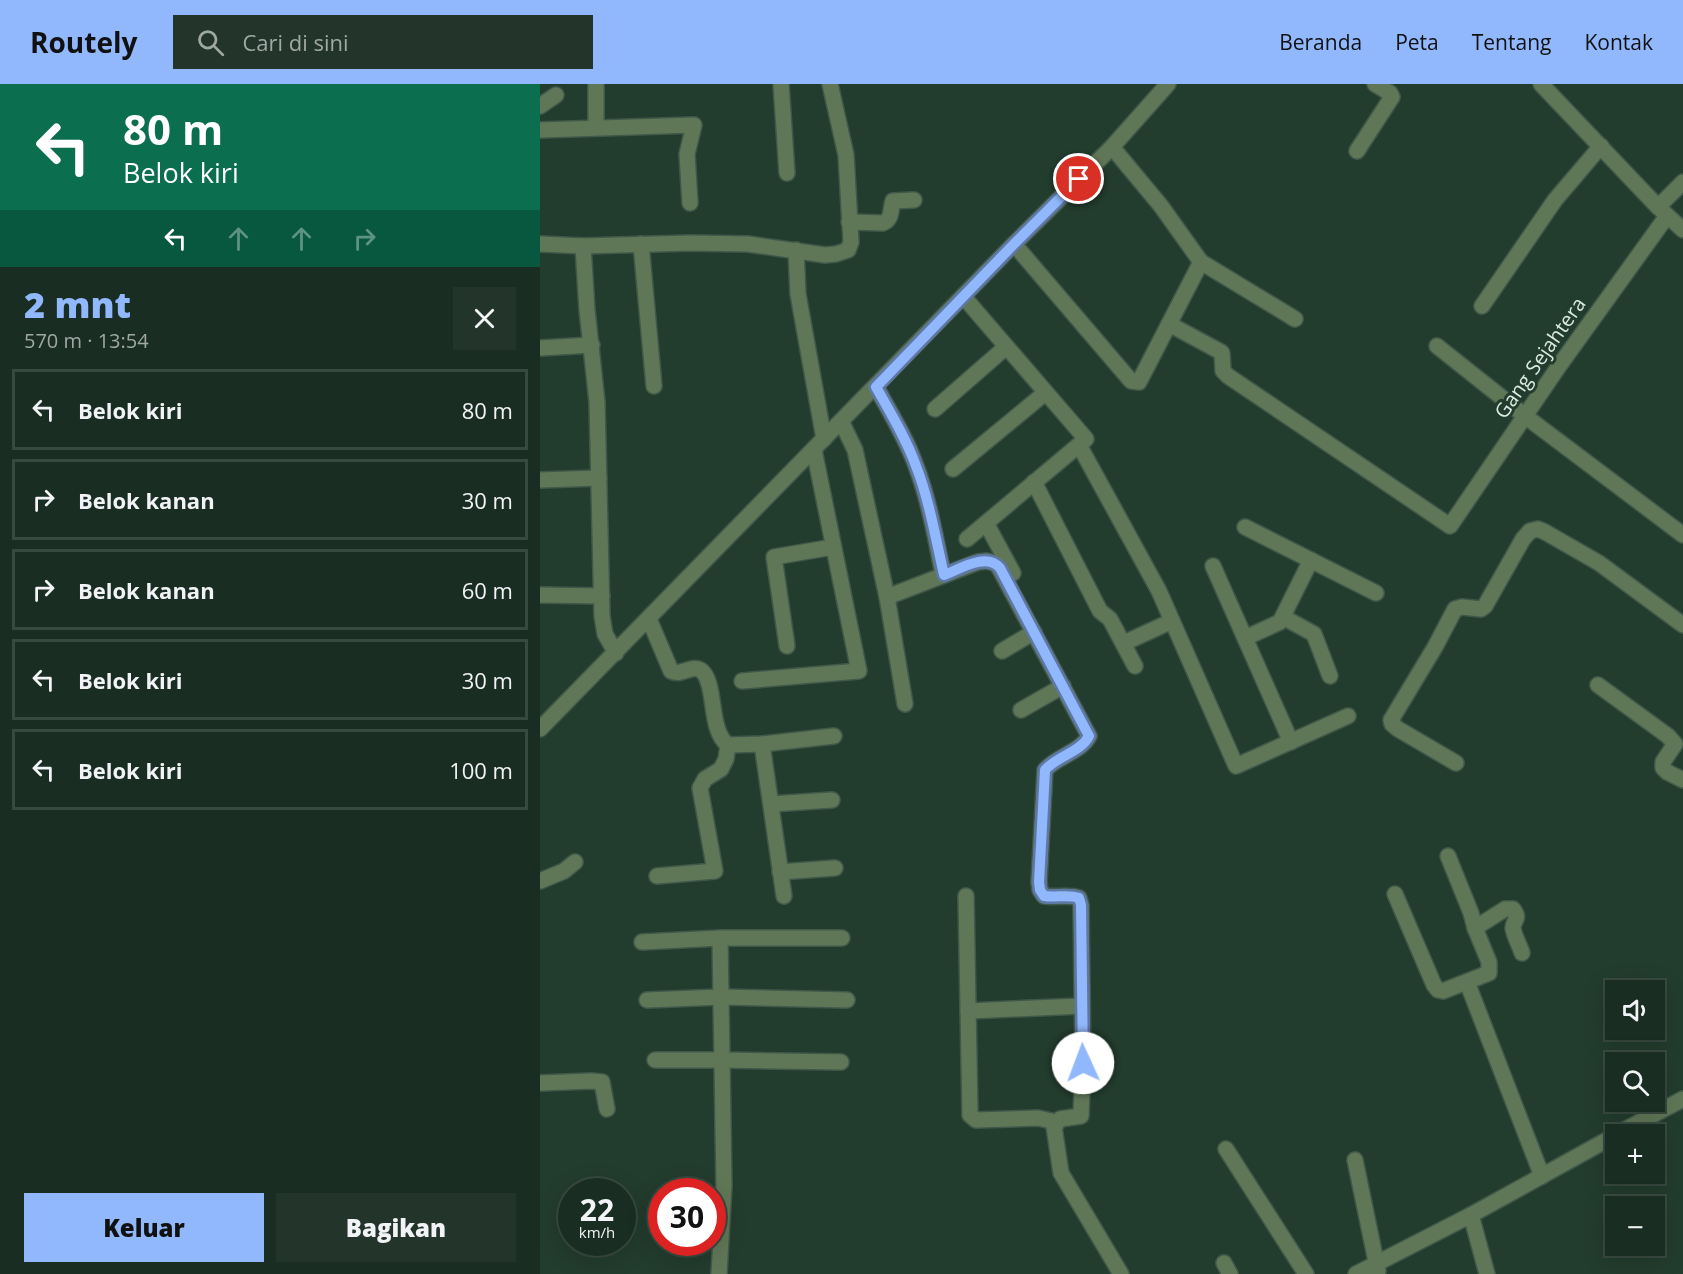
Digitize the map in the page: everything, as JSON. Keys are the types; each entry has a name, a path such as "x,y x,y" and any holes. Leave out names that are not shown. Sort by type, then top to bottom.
{"street":[{"path":"596,84 596,128"},
{"path":"781,84 787,173"},
{"path":"540,244 583,246 748,244 825,255 848,250 851,242 846,155 830,84"},
{"path":"540,729 1014,244 1112,147 1168,84"},
{"path":"1357,151 1392,97 1390,93 1375,84"},
{"path":"1541,84 1683,230"},
{"path":"540,105 556,95"},
{"path":"540,130 694,125 687,154 690,203"},
{"path":"1482,306 1555,200 1601,146"},
{"path":"1112,147 1161,206 1201,262 1295,319"},
{"name":"Gang Sejahtera","path":"1169,324 1221,352 1223,371 1228,376 1450,526 1683,182"},
{"path":"849,222 883,223 891,214 893,201 914,200"},
{"path":"641,244 654,386"},
{"path":"1014,244 1131,381 1138,382 1201,262"},
{"path":"583,246 597,402 602,616 605,634 616,653"},
{"path":"742,681 859,671 834,547 798,294 796,250"},
{"path":"963,296 1086,439 967,539"},
{"path":"540,348 592,345"},
{"path":"935,409 1006,346"},
{"path":"1437,346 1525,416 1683,535"},
{"path":"876,387 917,466 944,575"},
{"path":"953,469 1045,393"},
{"path":"841,422 855,450 887,597 905,704"},
{"path":"1079,445 1159,591 1236,766 1348,716"},
{"path":"540,480 599,478"},
{"path":"1034,482 1100,611 1110,620 1135,666"},
{"path":"986,523 1052,646"},
{"path":"1245,527 1376,593"},
{"path":"1456,763 1398,729 1391,720 1455,609 1462,607 1481,609 1485,606 1523,539 1530,531 1538,529 1545,532 1599,563 1683,625"},
{"path":"787,646 774,557 834,547"},
{"path":"887,597 978,562 987,561 997,564 1089,737 1045,770 1039,882 1044,896 1079,898 1081,905 1083,1063 1081,1116 1060,1119 1054,1127 1061,1173 1121,1274"},
{"path":"1245,638 1280,622 1311,561"},
{"path":"1213,566 1291,742"},
{"path":"540,595 602,596"},
{"path":"1283,617 1314,634 1330,676"},
{"path":"649,619 671,671 680,673 698,669 707,679 717,730 724,743 728,745 762,744 834,736"},
{"path":"1124,643 1172,621"},
{"path":"1002,651 1034,632"},
{"path":"1598,685 1668,736 1675,744 1663,762 1663,768 1683,780"},
{"path":"1021,710 1063,686"},
{"path":"762,744 784,896"},
{"path":"657,876 716,871 700,788 705,779 721,769 726,759 728,745"},
{"path":"771,804 832,800"},
{"path":"1395,894 1438,990 1443,991 1484,976 1490,971 1489,962 1448,856"},
{"path":"540,881 564,871 575,862"},
{"path":"780,872 835,868"},
{"path":"966,896 970,1115 976,1120 1038,1118 1056,1122"},
{"path":"1475,928 1505,909 1513,909 1516,913 1514,929 1522,953"},
{"path":"719,1274 724,1186 720,938"},
{"path":"642,942 720,938 842,938"},
{"path":"1467,982 1542,1176"},
{"path":"647,1000 721,997 847,1000"},
{"path":"968,1011 1081,1006"},
{"path":"655,1060 841,1062"},
{"path":"540,1083 602,1082 607,1109"},
{"path":"1635,1124 1683,1099"},
{"path":"1356,1274 1377,1269 1605,1140"},
{"path":"1226,1149 1306,1274"},
{"path":"1355,1160 1377,1269"},
{"path":"1471,1215 1487,1274"}],"route":[{"path":"1079,179 876,387 917,466 944,575 978,562 987,561 997,564 1089,736 1086,741 1045,770 1039,882 1044,896 1079,898 1081,905 1083,1063"}]}
